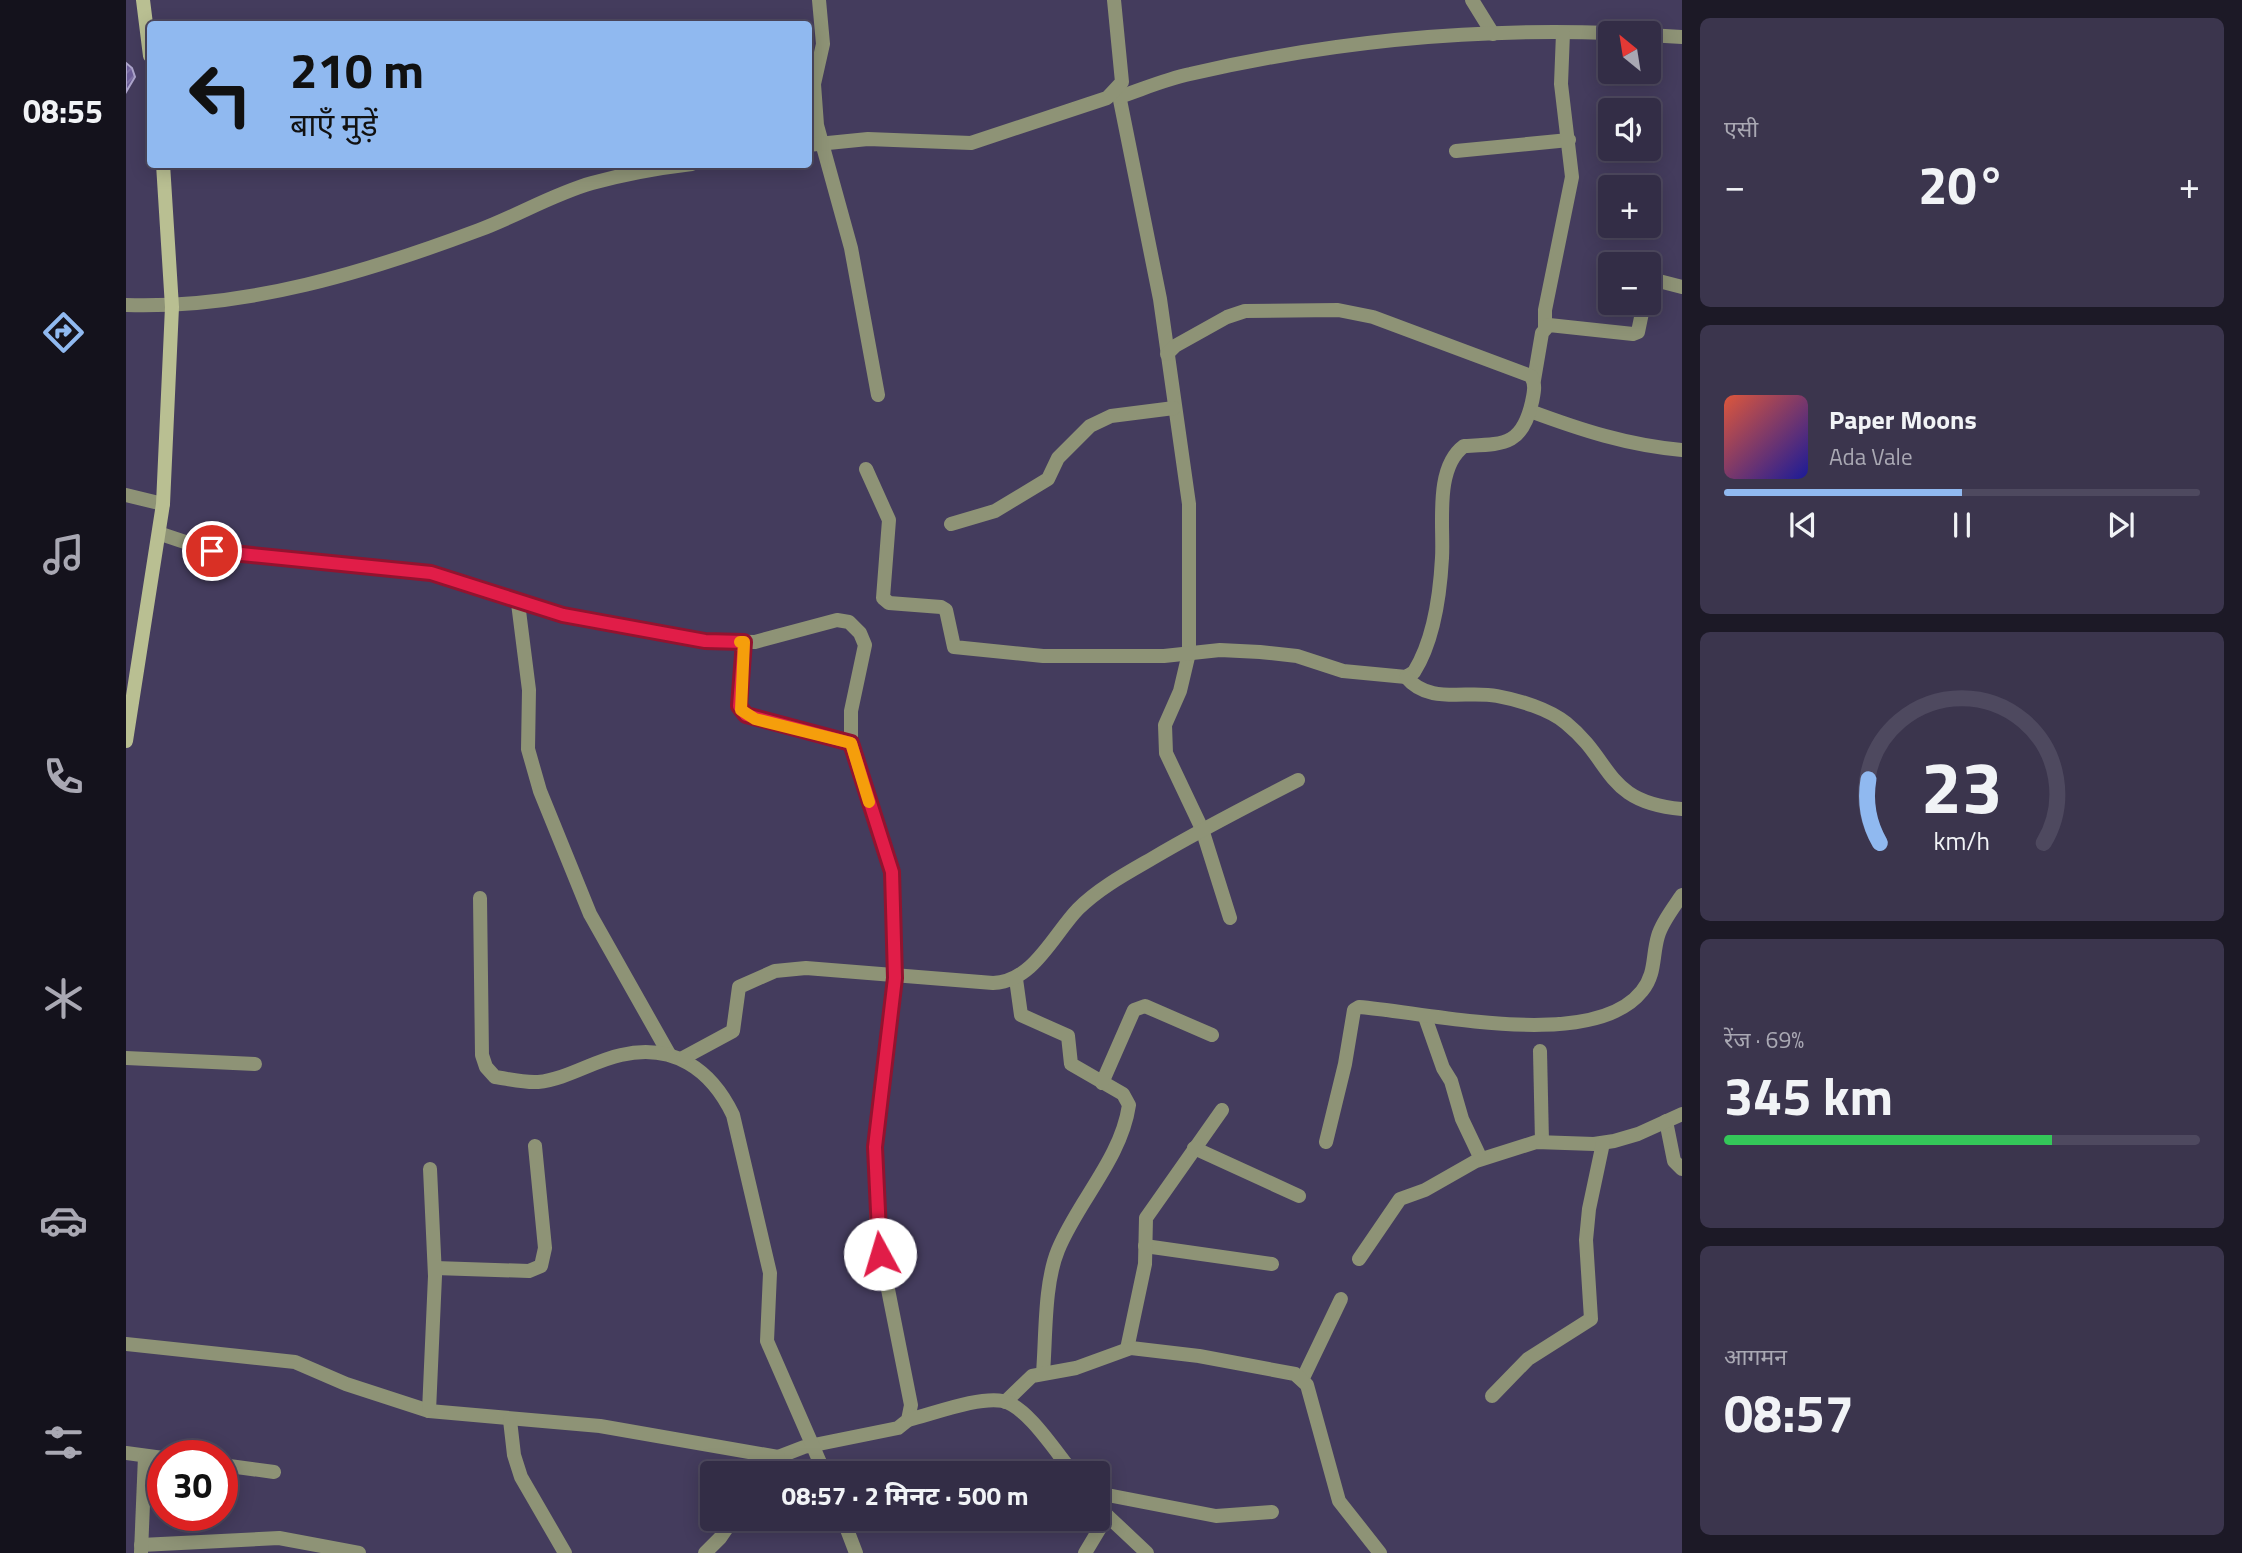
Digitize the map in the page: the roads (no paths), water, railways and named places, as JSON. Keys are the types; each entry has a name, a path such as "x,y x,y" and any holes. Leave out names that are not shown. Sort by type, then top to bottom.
{"street":[{"path":"143,0 147,32"},
{"path":"819,0 823,44 814,84 814,144 850,248 878,395"},
{"path":"1114,0 1122,82 1118,93 1160,299 1189,504 1189,653 1181,691 1165,724 1164,735 1172,771 1202,829 1230,918"},
{"path":"1472,0 1493,34"},
{"path":"1406,677 1420,663 1436,609 1442,555 1442,498 1451,462 1464,446 1512,440 1528,420 1545,328 1545,310 1572,177 1561,84 1563,33"},
{"path":"814,144 868,139 971,143 1118,93 1190,74 1380,40 1493,34 1598,33"},
{"path":"1661,36 1682,37"},
{"path":"1456,151 1569,140"},
{"path":"126,741 163,504 172,307 163,168"},
{"path":"126,305 172,307 286,289 338,276 476,231 591,183 666,168"},
{"path":"1661,282 1682,287"},
{"path":"1167,354 1175,346 1227,317 1245,311 1338,310 1373,317 1437,343 1521,371 1534,380"},
{"path":"1545,328 1555,323 1633,334 1638,332 1642,315"},
{"path":"951,523 995,511 1048,479 1058,458 1090,426 1111,416 1174,408"},
{"path":"1530,411 1592,435 1642,446 1682,450"},
{"path":"866,469 889,520 883,597 889,603 941,607 946,611 954,647 1043,656 1220,650 1260,652 1297,656 1342,671 1406,677 1420,690 1455,697 1497,696 1559,718 1575,731 1625,791 1650,804 1682,809"},
{"path":"126,495 163,504"},
{"path":"160,534 212,551 431,573 459,580 518,603 588,621 705,641 744,642 837,620 849,622 860,633 864,645 851,711 851,743 892,872 895,978 875,1147 877,1234 911,1405 908,1420"},
{"path":"518,603 529,690 528,749 540,791 590,914 676,1056"},
{"path":"744,642 739,706 746,715 851,743"},
{"path":"676,1056 733,1031 739,987 775,971 806,968 895,978 993,984 1016,979 1029,968 1078,909 1098,892 1202,829 1298,780"},
{"path":"1326,1142 1345,1064 1354,1010 1367,1007 1425,1017 1561,1025 1614,1012 1634,1000 1652,976 1658,936 1682,895"},
{"path":"480,898 482,1055 486,1067 495,1077 535,1082 621,1055 652,1052 676,1056 695,1065 722,1092 733,1115 771,1273 767,1341 820,1461"},
{"path":"1016,979 1021,1015 1068,1036 1071,1064 1124,1094 1128,1099 1128,1112 1102,1173 1058,1250 1048,1309 1043,1373"},
{"path":"1102,1083 1134,1010 1138,1007 1145,1006 1212,1035"},
{"path":"1425,1017 1443,1068 1451,1082 1462,1119 1481,1159"},
{"path":"1540,1051 1542,1142"},
{"path":"126,1058 256,1064"},
{"path":"1127,1349 1146,1264 1146,1218 1222,1110"},
{"path":"1359,1259 1400,1199 1426,1191 1481,1159 1523,1144 1603,1143 1638,1134 1682,1114"},
{"path":"1666,1121 1674,1161 1682,1169"},
{"path":"1492,1396 1528,1359 1591,1319 1586,1240 1589,1209 1603,1143"},
{"path":"435,1268 529,1271 541,1266 545,1248 535,1146"},
{"path":"1194,1148 1299,1196"},
{"path":"429,1411 435,1268 430,1169"},
{"path":"1145,1246 1272,1264"},
{"path":"1341,1299 1303,1378 1339,1501 1380,1553"},
{"path":"126,1344 295,1362 346,1384 429,1411 600,1426 778,1457 814,1446 898,1428 908,1420 984,1401 1005,1402 1037,1427 1064,1461"},
{"path":"1005,1402 1025,1379 1076,1368 1127,1349 1199,1356 1295,1374 1303,1378"},
{"path":"510,1420 514,1455 520,1477 565,1553"},
{"path":"126,1453 145,1455 141,1549 279,1538 359,1553"},
{"path":"774,1461 778,1457"},
{"path":"238,1467 274,1472"},
{"path":"1110,1496 1216,1516 1272,1512"},
{"path":"1110,1519 1147,1553"},
{"path":"705,1553 725,1531"},
{"path":"848,1531 856,1553"},
{"path":"1085,1553 1094,1531"}]}
